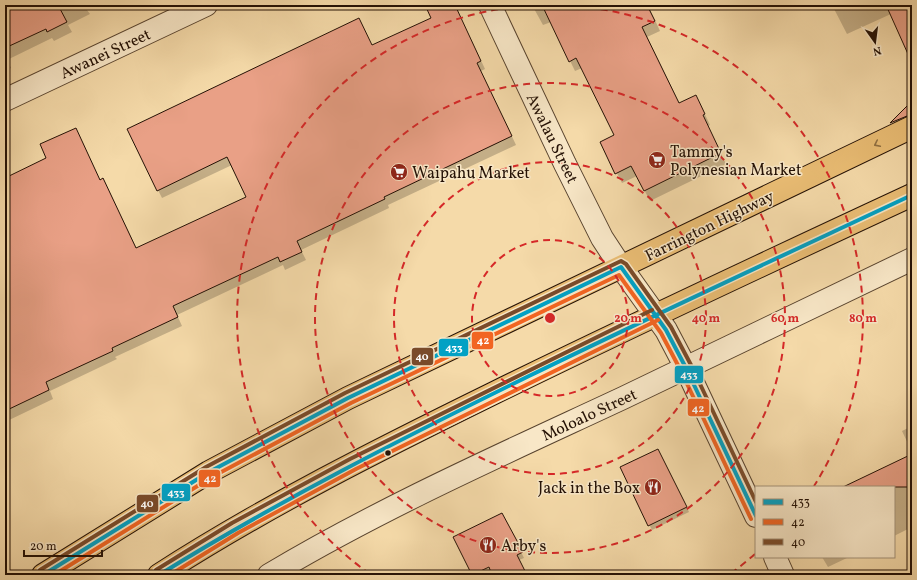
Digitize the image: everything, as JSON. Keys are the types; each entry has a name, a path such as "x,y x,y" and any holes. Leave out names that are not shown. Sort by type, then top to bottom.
{"main road":[{"name":"Farrington Highway","path":"43,575 209,472 348,398 912,127"},
{"path":"160,575 184,559 272,508 368,455 655,315 912,195"}],"street":[{"name":"Awanei Street","path":"5,100 206,5"},
{"name":"Awalau Street","path":"490,5 602,238 621,268 666,330 686,368 755,514"},
{"name":"Moloalo Street","path":"269,575 320,544 424,491 912,260"},
{"path":"775,558 783,575"}],"building":[{"path":"5,5 58,5 67,22 47,32 46,29 5,48"},
{"path":"425,5 455,5 481,61 477,63 512,136 384,197 385,199 297,241 302,252 280,262 278,257 173,306 178,317 112,348 113,351 46,382 49,390 5,411 5,178 46,158 40,144 76,128 100,180 103,178 136,248 246,197 227,157 157,191 127,129 359,18 372,45 431,18"},
{"path":"542,5 647,5 655,21 642,27 679,103 696,95 705,114 703,115 721,153 644,191 631,166 615,174 600,142 614,135 576,58 569,62"},
{"path":"886,5 912,5 912,63"},
{"path":"912,101 912,115 890,123"},
{"name":"Jack in the Box","path":"658,449 687,507 648,526 620,467"},
{"path":"912,454 912,487 845,486"},
{"name":"Arby's","path":"502,513 523,552 517,555 527,575 492,575 489,567 472,575 453,537"}],"transit line":[{"name":"433","path":"159,575 249,521 341,471 435,423 624,330 912,195"},
{"name":"40","path":"40,570 206,467 345,393 621,261 626,264 671,327 691,365 755,500"},
{"name":"433","path":"43,575 209,472 348,398 621,267 666,330 686,368 755,514"},
{"name":"42","path":"54,575 212,477 351,403 619,275 661,333 681,371 751,519"},
{"name":"40","path":"156,570 232,523 350,459 652,310"},
{"name":"42","path":"170,575 238,533 356,469 658,320"}],"place":[{"name":"Tammy's Polynesian Market","path":"657,160"},
{"name":"Waipahu Market","path":"399,172"},
{"name":"Jack in the Box","path":"653,487"},
{"name":"Arby's","path":"488,545"}]}
